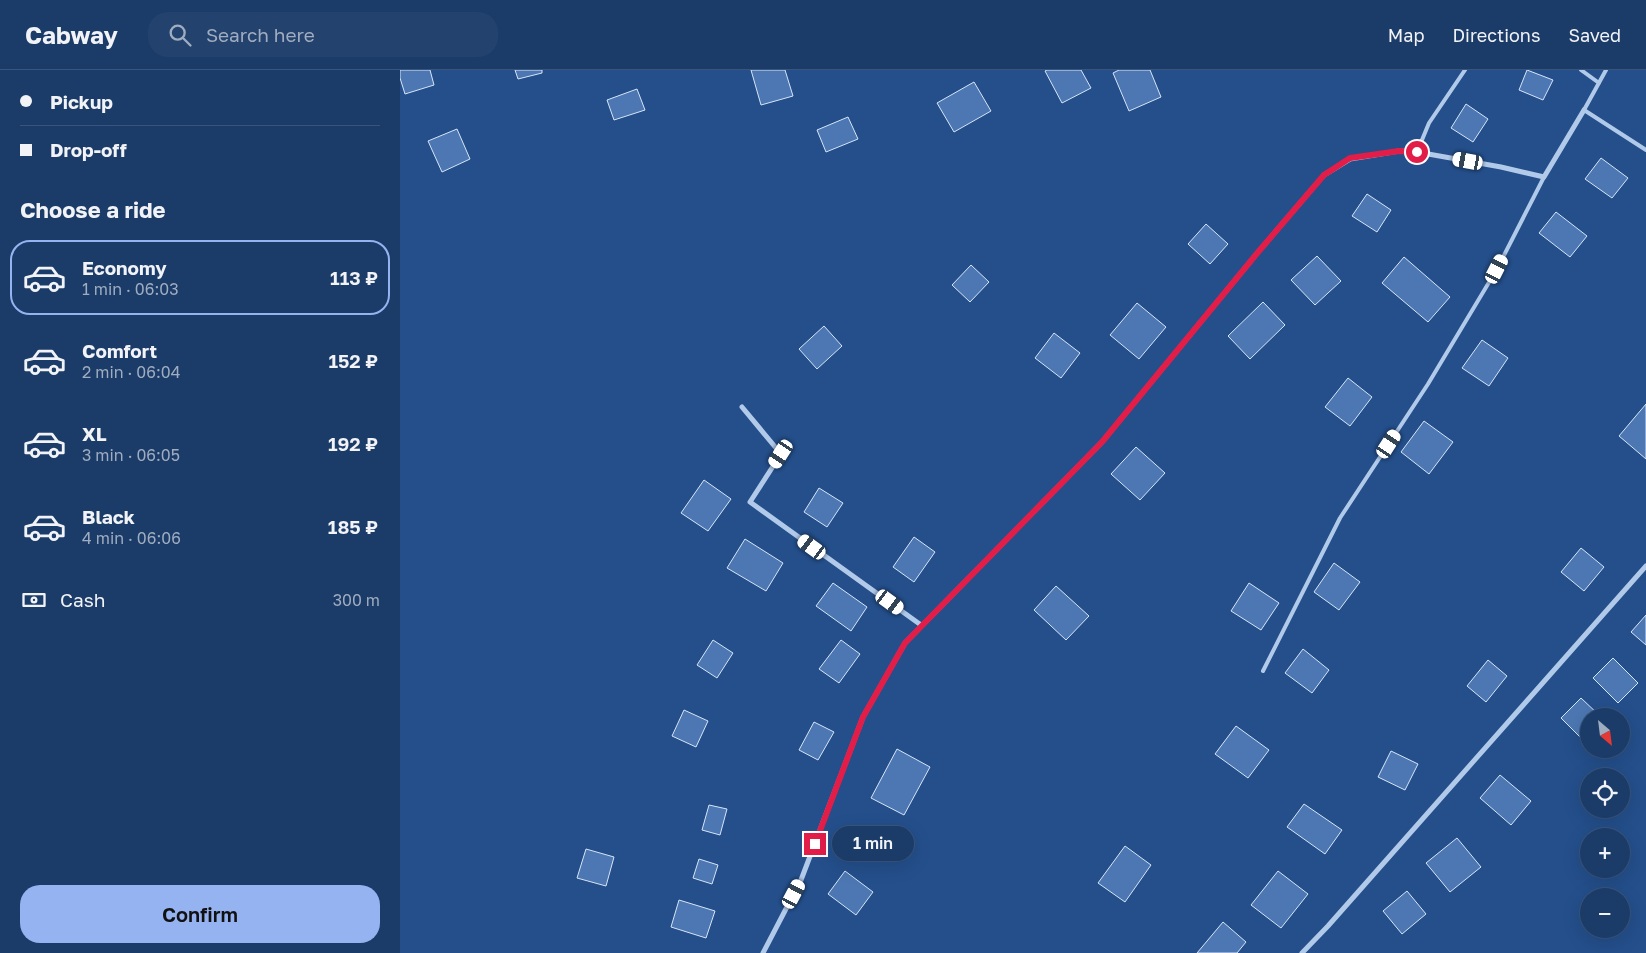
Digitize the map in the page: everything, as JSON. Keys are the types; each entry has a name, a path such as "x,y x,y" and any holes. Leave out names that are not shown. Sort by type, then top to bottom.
{"street":[{"path":"763,953 801,880 863,717 905,643 1102,442 1324,175 1350,158 1399,151 1417,152 1501,167 1544,178 1584,110"},
{"path":"742,407 781,454 750,502 921,625"},
{"path":"1302,953 1646,566"}],"lane":[{"path":"1417,152 1429,122 1465,70"},
{"path":"1581,70 1599,83"},
{"path":"1606,70 1584,110 1646,150"},
{"path":"1263,671 1340,518 1428,384 1492,277 1544,178"}],"building":[{"path":"400,70 430,70 434,85 405,94 400,78"},
{"path":"515,70 542,70 542,73 518,79"},
{"path":"751,70 785,70 793,96 761,105"},
{"path":"1081,70 1091,88 1062,103 1045,71"},
{"path":"1119,70 1150,70 1161,97 1129,111 1113,73"},
{"path":"1527,70 1553,80 1543,100 1519,90"},
{"path":"974,82 991,111 954,132 937,103"},
{"path":"637,89 645,110 614,120 607,100"},
{"path":"1466,104 1488,119 1473,142 1451,128"},
{"path":"848,117 858,139 826,152 817,130"},
{"path":"457,129 470,159 442,172 428,141"},
{"path":"1601,158 1628,178 1612,198 1585,179"},
{"path":"1367,194 1391,210 1377,232 1352,216"},
{"path":"1556,212 1587,236 1570,257 1539,233"},
{"path":"1206,224 1228,244 1210,264 1188,244"},
{"path":"1317,256 1341,281 1315,305 1291,280"},
{"path":"1404,257 1450,297 1428,322 1382,283"},
{"path":"971,265 989,282 970,302 952,285"},
{"path":"1263,302 1285,325 1250,359 1228,336"},
{"path":"1137,303 1166,327 1139,359 1110,335"},
{"path":"824,326 842,346 817,369 799,349"},
{"path":"1054,333 1080,353 1061,378 1035,358"},
{"path":"1482,340 1508,358 1489,386 1462,368"},
{"path":"1348,378 1372,397 1350,426 1325,407"},
{"path":"1646,404 1646,459 1619,436"},
{"path":"1424,421 1453,442 1429,474 1401,452"},
{"path":"1136,447 1165,473 1140,500 1111,474"},
{"path":"704,480 731,499 708,531 681,513"},
{"path":"819,488 843,503 827,527 804,512"},
{"path":"914,537 935,552 914,582 893,567"},
{"path":"745,539 783,563 766,591 727,568"},
{"path":"1581,548 1604,567 1584,591 1561,572"},
{"path":"1334,563 1360,582 1339,610 1314,592"},
{"path":"833,583 867,607 851,631 816,606"},
{"path":"1249,583 1279,603 1261,630 1231,611"},
{"path":"1056,586 1089,616 1066,640 1034,610"},
{"path":"1646,615 1646,645 1631,632"},
{"path":"713,640 733,653 717,678 697,665"},
{"path":"841,640 860,654 839,683 819,669"},
{"path":"1303,649 1329,670 1312,693 1285,673"},
{"path":"1613,658 1638,683 1618,703 1593,678"},
{"path":"1488,660 1507,676 1486,702 1467,686"},
{"path":"1581,698 1592,708 1580,708 1580,737 1561,718"},
{"path":"684,710 708,721 696,747 672,736"},
{"path":"814,722 834,732 818,760 799,750"},
{"path":"1236,726 1269,750 1248,778 1215,754"},
{"path":"897,749 930,767 904,815 871,798"},
{"path":"1391,751 1418,764 1405,790 1378,777"},
{"path":"1500,775 1531,801 1511,825 1480,798"},
{"path":"1304,804 1342,830 1325,854 1287,827"},
{"path":"709,805 727,809 720,835 702,830"},
{"path":"1457,838 1481,867 1450,892 1426,863"},
{"path":"1125,846 1151,865 1125,902 1098,883"},
{"path":"586,849 614,857 606,886 577,878"},
{"path":"699,859 718,865 712,884 693,878"},
{"path":"845,871 873,892 856,915 828,894"},
{"path":"1278,871 1308,894 1281,928 1251,905"},
{"path":"1407,891 1426,914 1402,934 1383,911"},
{"path":"679,900 715,911 706,938 671,927"},
{"path":"1223,922 1246,942 1237,953 1197,953"}],"route":[{"path":"815,844 863,717 905,643 1102,442 1324,175 1350,158 1399,151 1417,152"}]}
